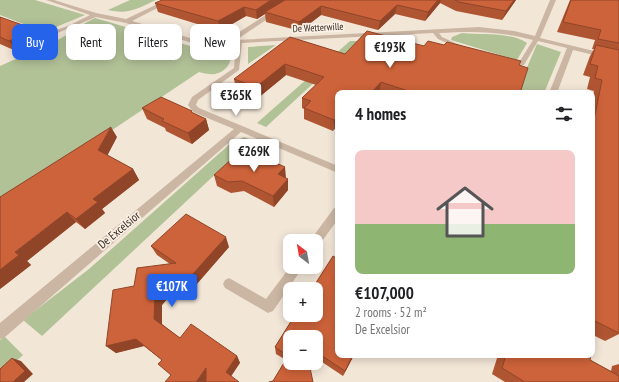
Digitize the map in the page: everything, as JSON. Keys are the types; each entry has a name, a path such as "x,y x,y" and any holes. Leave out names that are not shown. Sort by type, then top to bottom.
{"street":[{"name":"De Wetterwille","path":"53,0 95,16 127,21 190,40"},
{"path":"127,21 170,0"},
{"path":"240,35 293,0"},
{"path":"500,58 522,64 536,38 553,0"},
{"path":"58,31 95,16"},
{"name":"De Wetterwille","path":"240,42 479,29 514,33 619,59"},
{"path":"434,31 440,38 451,44 467,49"},
{"path":"554,90 571,47"},
{"path":"238,60 237,69 195,99 192,105 196,110 335,169"},
{"name":"De Excelsior","path":"0,332 239,129"},
{"path":"321,234 335,215"},
{"path":"229,284 268,307 292,274"}],"green space":[{"path":"0,0 35,0 85,15 58,26 58,24 23,24 0,15"},
{"path":"130,0 156,0 133,10 122,12 108,10"},
{"path":"95,18 115,24 85,24"},
{"path":"116,24 124,27 124,60 182,60 182,44 190,46 190,60 230,60 227,68 220,73 211,74 199,72 0,205 0,66 14,60 58,60 58,40 66,35 66,60 116,60"},
{"path":"462,33 513,37 527,43 517,60 451,40 452,37"},
{"path":"350,41 359,41 266,127 257,123"},
{"path":"537,44 561,52 545,90 517,90"},
{"path":"276,45 248,64 248,47"},
{"path":"244,137 252,140 42,336 23,320 89,269 231,143"},
{"path":"4,336 23,355 0,376 0,340"}],"building":[{"path":"162,0 271,0 256,10 244,7 218,21 155,3"},
{"path":"285,0 438,0 428,12 397,5 380,21 321,6 299,22 265,12"},
{"path":"455,0 514,0 506,11"},
{"path":"571,0 619,0 619,43 598,39 601,30 563,22"},
{"path":"0,17 20,24 12,24 12,40 9,41 0,37"},
{"path":"367,31 424,46 428,41 444,45 447,42 521,61 519,65 528,68 521,90 405,90 381,82 374,90 335,90 334,120 304,108 311,101 302,98 324,77 285,64 256,87 234,79 290,37 345,54"},
{"path":"596,45 619,50 619,333 595,321 595,115 602,80 595,78 598,66 590,64"},
{"path":"161,97 206,119 188,133 162,121 164,119 142,108"},
{"path":"111,127 98,150 133,169 93,199 98,202 76,219 67,212 15,252 19,255 0,270 0,197"},
{"path":"252,152 285,167 278,174 288,179 273,196 242,181 228,182 214,175 236,155 245,159"},
{"path":"186,214 226,237 183,285 172,278 155,296 154,319 180,338 191,324 237,356 226,372 239,382 206,382 206,368 196,382 165,382 171,375 158,364 162,360 136,339 106,346 113,290 134,286 137,268 176,263 151,246"},
{"path":"333,256 335,257 335,358 352,358 345,371 323,357 323,330 286,330 291,322 323,322 323,282 316,282 323,274"},
{"path":"283,334 283,353 275,347"},
{"path":"12,358 25,371 13,382 0,382 0,369"},
{"path":"505,358 590,358 590,360 619,376 619,382 525,382 502,368"},
{"path":"283,364 283,370 310,370 313,382 269,382 273,381"}]}
